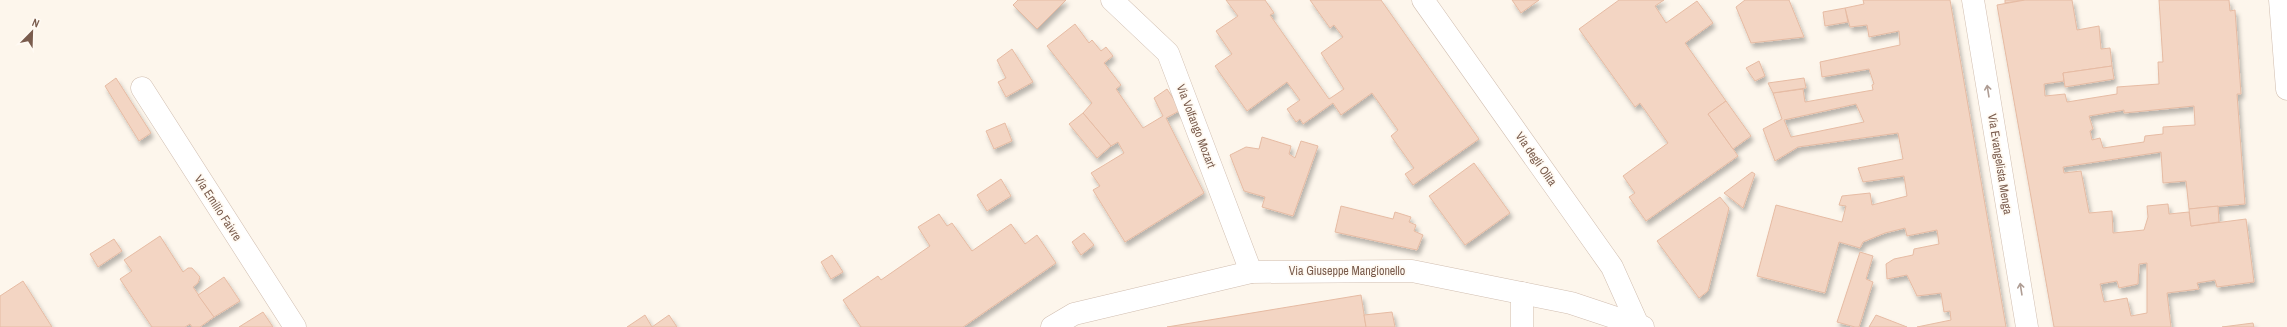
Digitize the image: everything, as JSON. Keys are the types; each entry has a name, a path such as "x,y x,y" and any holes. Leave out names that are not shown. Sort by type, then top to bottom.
{"street":[{"name":"Via Volfango Mozart","path":"1112,0 1168,53 1251,272"},
{"name":"Via degli Olita","path":"1423,0 1612,267 1640,326"},
{"name":"Via Evangelista Menga","path":"1972,0 2027,327"},
{"path":"2280,0 2287,89"},
{"name":"Via Emilio Faivre","path":"142,88 295,327"},
{"name":"Via Giuseppe Mangionello","path":"1052,327 1074,314 1251,272 1412,271 1571,303 1640,326"},
{"path":"1522,294 1522,327"}],"building":[{"path":"1018,0 1066,0 1037,29 1013,5"},
{"path":"1226,0 1265,0 1274,13 1270,15 1329,99 1344,89 1321,53 1343,37 1334,25 1330,28 1310,0 1381,0 1479,139 1413,185 1405,174 1414,168 1391,136 1398,130 1372,93 1341,115 1333,103 1303,124 1300,119 1296,122 1287,109 1300,100 1287,82 1247,111 1215,66 1232,54 1216,31 1238,16"},
{"path":"1512,0 1539,0 1521,13"},
{"path":"1619,0 1664,0 1655,6 1666,23 1697,1 1713,23 1685,43 1726,101 1708,114 1738,156 1646,221 1629,197 1635,193 1623,176 1668,143 1640,103 1635,107 1579,29"},
{"path":"1745,0 1789,0 1804,37 1751,43 1736,7"},
{"path":"1863,0 1950,0 2006,327 1917,327 1951,320 1950,311 1944,312 1941,293 1917,296 1907,275 1887,279 1886,264 1894,259 1913,255 1914,249 1939,244 1937,230 1907,236 1905,228 1885,233 1863,242 1860,248 1839,242 1825,293 1757,276 1776,205 1842,222 1846,206 1839,205 1842,196 1870,193 1872,205 1907,196 1904,176 1863,182 1858,168 1903,159 1898,133 1798,147 1775,161 1763,129 1782,119 1773,93 1803,89 1805,102 1873,90 1872,85 1874,84 1869,69 1822,77 1820,62 1900,45 1899,31 1869,37 1867,25 1850,27 1845,8 1864,4","holes":["1856,104 1864,122 1791,137 1784,120"]},
{"path":"2005,0 2025,0 2005,3"},
{"path":"2025,0 2072,0 2077,30 2099,26 2101,49 2110,48 2112,66 2063,73 2064,81 2044,84 2045,96 2065,94 2067,102 2117,94 2117,87 2159,84 2158,62 2163,62 2159,0 2229,0 2230,11 2235,10 2241,94 2237,94 2245,204 2189,209 2186,181 2163,183 2161,152 2063,167 2064,173 2081,171 2089,213 2112,211 2113,233 2144,230 2148,217 2147,206 2168,204 2169,214 2189,212 2191,226 2246,219 2254,282 2217,287 2215,280 2197,283 2199,289 2167,293 2171,327 2054,327 1997,5","holes":["2194,106 2195,125 2163,127 2163,134 2145,136 2144,142 2103,148 2100,138 2092,140 2090,131 2093,129 2089,116 2124,110 2124,113","2147,263 2147,313 2131,316 2127,298 2104,302 2100,284 2117,281 2119,288 2138,284 2139,264"]},
{"path":"1845,8 1848,22 1825,26 1823,12"},
{"path":"1075,24 1089,43 1092,40 1101,51 1106,47 1113,56 1104,63 1121,85 1116,89 1143,128 1163,116 1154,98 1167,89 1181,110 1166,118 1204,193 1125,242 1093,190 1100,186 1091,173 1124,153 1118,142 1111,146 1083,113 1092,103 1047,46"},
{"path":"1012,49 1033,82 1006,97 998,82 1006,78 997,60"},
{"path":"1759,61 1765,76 1755,81 1746,68"},
{"path":"2112,66 2114,79 2065,87 2063,73"},
{"path":"116,78 151,133 139,141 105,86"},
{"path":"1804,78 1806,88 1773,93 1768,83"},
{"path":"1726,101 1751,136 1733,149 1708,114"},
{"path":"1083,113 1111,146 1097,158 1069,124"},
{"path":"1005,123 1012,141 994,149 986,131"},
{"path":"1262,137 1291,146 1289,154 1295,158 1301,141 1318,146 1293,216 1262,207 1265,197 1244,191 1230,155 1246,147 1259,149"},
{"path":"1474,163 1510,213 1465,245 1429,196"},
{"path":"1752,172 1755,174 1743,208 1724,193"},
{"path":"1001,179 1011,196 987,211 977,195"},
{"path":"1720,197 1729,208 1708,291 1699,298 1657,241"},
{"path":"1341,206 1393,219 1395,212 1411,217 1409,222 1416,225 1414,231 1423,235 1417,250 1335,232"},
{"path":"2218,206 2219,222 2191,226 2189,209"},
{"path":"939,214 947,226 952,223 972,251 1011,224 1025,244 1037,235 1056,263 963,327 861,327 843,300 878,276 881,280 930,246 918,227"},
{"path":"1084,233 1094,245 1081,255 1072,242"},
{"path":"160,236 183,272 188,268 192,268 200,277 198,283 193,287 214,317 200,327 192,327 190,324 185,327 152,327 120,279 132,271 124,260"},
{"path":"114,239 122,251 98,267 90,254"},
{"path":"1860,252 1873,256 1866,279 1873,282 1859,327 1855,327 1837,322"},
{"path":"832,255 843,272 831,279 821,262"},
{"path":"224,277 240,301 214,317 198,295"},
{"path":"23,281 52,327 0,327 0,296"},
{"path":"1361,295 1366,327 1167,327"},
{"path":"263,312 273,327 239,327"},
{"path":"1392,312 1395,327 1366,327 1364,315"},
{"path":"645,315 652,327 627,327"},
{"path":"669,315 677,327 652,327"},
{"path":"1876,315 1907,327 1869,327"},
{"path":"2253,323 2254,327 2222,327"}]}
